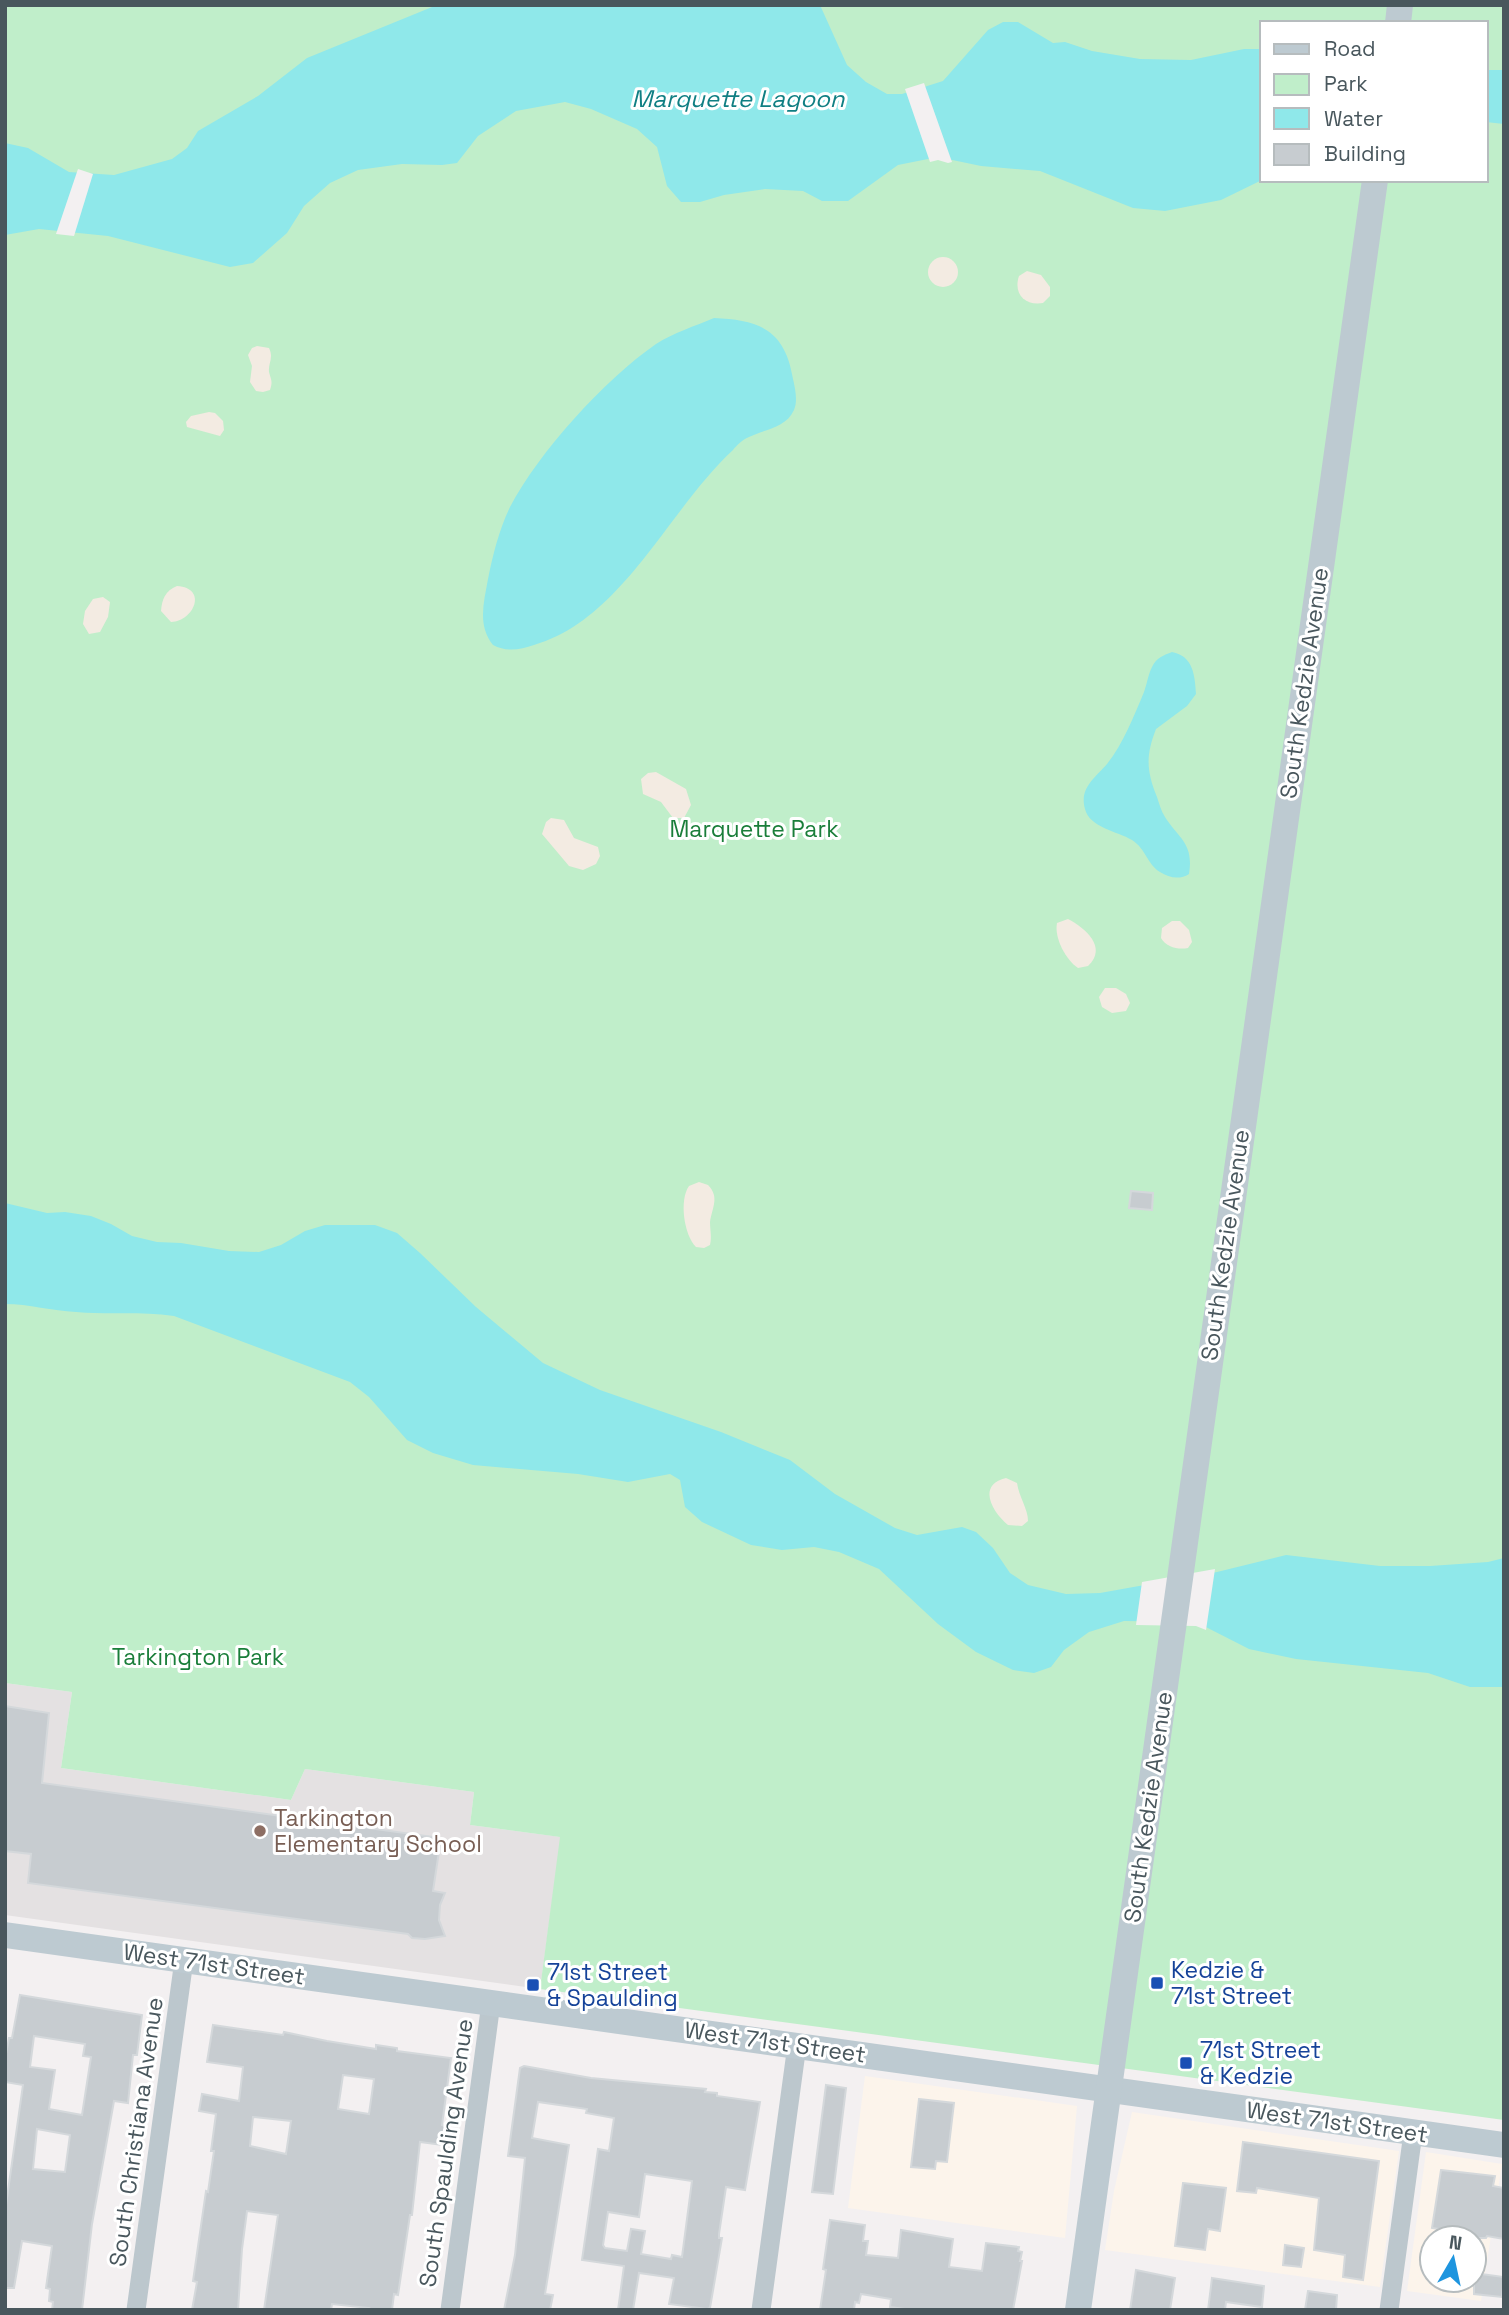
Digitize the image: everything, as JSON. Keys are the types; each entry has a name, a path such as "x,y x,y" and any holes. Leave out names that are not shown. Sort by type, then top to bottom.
{"main road":[{"name":"South Kedzie Avenue","path":"1078,2310 1375,182"},
{"name":"West 71st Street","path":"5,1935 1504,2145"}],"street":[{"name":"South Christiana Avenue","path":"136,2310 184,1960"},
{"name":"South Spaulding Avenue","path":"450,2310 491,2003"},
{"path":"761,2310 797,2045"},
{"path":"1389,2310 1413,2133"}],"shaded area":[{"name":"Tarkington Elementary School","path":"5,1683 72,1692 61,1768 291,1800 305,1769 474,1792 470,1825 561,1837 540,1989 5,1915"},
{"path":"865,2076 1077,2106 1065,2238 848,2208"},
{"path":"1132,2112 1399,2151 1380,2287 1105,2250 1114,2191"},
{"path":"1426,2152 1502,2164 1488,2255 1488,2224 1418,2224 1418,2292 1407,2291"},
{"path":"1429,2294 1482,2294 1481,2301"}],"green space":[{"name":"Marquette Park","path":"5,5 1504,5 1504,2120 540,1989 560,1837 470,1825 474,1792 305,1769 291,1800 61,1768 72,1692 5,1683"}],"sand":[{"path":"943,257 954,261 958,272 954,283 943,287 932,283 928,272 932,261"},
{"path":"1027,271 1041,275 1050,287 1050,296 1043,303 1026,301 1019,293 1019,276"},
{"path":"252,348 269,348 271,355 271,387 263,392 256,391 250,382 252,366 248,355"},
{"path":"215,413 223,421 224,430 220,436 187,427 186,422 191,416"},
{"path":"177,586 192,592 194,604 186,616 171,622 161,611 161,607 167,593"},
{"path":"103,597 110,602 108,617 100,632 89,634 83,624 85,611 93,599"},
{"path":"656,772 686,789 691,805 684,818 673,818 661,802 643,794 641,779 648,773"},
{"path":"551,818 564,820 574,838 598,847 600,856 596,864 583,870 569,866 542,834 546,822"},
{"path":"1068,919 1081,927 1095,945 1094,959 1088,966 1078,968 1062,948 1057,935 1057,923"},
{"path":"1172,921 1180,921 1189,930 1192,942 1188,948 1173,947 1161,938 1162,928"},
{"path":"1105,988 1116,988 1126,994 1130,1003 1126,1011 1112,1013 1102,1007 1099,997"},
{"path":"699,1182 708,1185 714,1194 710,1245 704,1248 696,1247 692,1242 684,1217 686,1192 689,1186"},
{"path":"1006,1478 1017,1483 1028,1516 1028,1521 1022,1526 1008,1525 997,1514 990,1500 992,1487"}],"water":[{"name":"Marquette Lagoon","path":"437,5 820,5 847,65 866,82 887,94 902,94 943,81 988,30 1003,22 1018,22 1053,43 1065,42 1092,51 1140,59 1191,60 1244,49 1260,49 1260,181 1221,200 1165,211 1133,208 1040,171 981,166 938,157 898,165 848,201 822,201 803,191 765,189 724,195 700,202 681,202 667,186 657,147 637,129 591,109 565,102 516,111 478,136 457,163 402,164 358,170 330,183 304,206 287,233 253,263 230,267 108,236 39,229 5,235 5,143 28,148 69,172 114,175 172,159 187,148 198,131 258,96 307,58"},
{"path":"1488,70 1504,70 1504,124 1488,122"},
{"path":"714,318 757,325 777,339 789,362 795,386 796,403 790,416 786,421 738,444 709,475 619,588 594,612 565,632 534,645 513,650 493,645 483,621 488,579 503,524 522,486 574,418 615,377 656,344"},
{"path":"1172,652 1189,662 1194,673 1196,694 1187,706 1156,729 1150,747 1149,763 1151,779 1162,812 1184,842 1189,855 1189,874 1178,878 1167,876 1156,869 1132,840 1092,821 1084,802 1089,784 1107,764 1123,739 1154,664 1160,657"},
{"path":"5,1203 47,1213 65,1212 91,1216 132,1236 157,1242 229,1251 259,1252 325,1225 375,1225 397,1233 476,1307 543,1363 600,1390 721,1432 790,1460 835,1494 895,1528 917,1535 962,1527 976,1532 993,1548 1010,1573 1028,1585 1066,1594 1100,1593 1217,1572 1286,1555 1380,1566 1430,1566 1488,1562 1504,1558 1504,1687 1470,1687 1428,1673 1296,1659 1249,1649 1196,1622 1124,1621 1089,1632 1064,1650 1051,1667 1034,1673 1013,1670 976,1652 938,1624 879,1569 839,1552 814,1547 782,1550 751,1545 702,1522 685,1507 680,1480 670,1474 628,1482 578,1474 473,1465 433,1453 407,1440 369,1397 350,1382 174,1316 67,1311 5,1304"}],"pier":[{"path":"924,83 952,162 930,162 905,89"},
{"path":"78,169 93,174 74,236 56,234"},
{"path":"1215,1569 1206,1630 1196,1626 1136,1625 1142,1582"}],"building":[{"path":"1131,1191 1153,1193 1152,1210 1129,1208"},
{"name":"Tarkington Elementary School","path":"5,1706 49,1713 42,1783 441,1838 433,1891 445,1893 440,1905 439,1920 445,1936 412,1938 408,1934 28,1883 31,1854 5,1851"},
{"path":"20,1995 142,2015 137,2055 133,2055 128,2103 114,2101 92,2224 82,2310 52,2310 53,2302 49,2301 50,2289 46,2288 52,2246 22,2241 14,2288 5,2288 5,2212 23,2085 5,2082 5,2059 9,2038 12,2038","holes":["34,2036 85,2044 83,2056 91,2057 82,2115 49,2109 55,2070 30,2067","37,2129 70,2135 65,2172 33,2169"]},
{"path":"213,2025 283,2035 284,2032 376,2049 376,2045 397,2048 397,2051 451,2058 442,2145 420,2142 412,2215 398,2295 394,2294 392,2310 368,2310 369,2308 332,2304 331,2310 264,2310 278,2215 247,2211 238,2310 192,2310 197,2282 193,2281 214,2151 211,2151 216,2114 199,2111 202,2094 239,2101 243,2067 207,2062","holes":["343,2075 374,2079 369,2114 338,2109","253,2117 291,2121 286,2154 250,2146"]},
{"path":"524,2066 591,2078 706,2089 705,2092 717,2093 717,2096 760,2102 745,2190 726,2187 719,2234 719,2238 722,2238 710,2308 669,2304 674,2278 639,2273 633,2310 618,2310 624,2266 582,2260 598,2149 609,2151 614,2118 586,2113 587,2109 538,2102 532,2138 569,2145 545,2294 553,2295 550,2310 504,2310 515,2255 525,2158 508,2156 520,2068","holes":["645,2174 692,2181 682,2257 672,2255 671,2259 641,2254 645,2231 631,2229 627,2251 605,2248 603,2245 608,2212 639,2217"]},
{"path":"826,2085 846,2088 833,2194 812,2192"},
{"path":"919,2099 954,2103 947,2162 936,2161 935,2169 911,2167"},
{"path":"1243,2142 1379,2161 1363,2280 1343,2277 1345,2255 1314,2250 1319,2198 1257,2188 1256,2193 1237,2191"},
{"path":"1441,2170 1495,2176 1493,2186 1504,2188 1504,2239 1488,2236 1488,2224 1433,2224"},
{"path":"1183,2183 1226,2188 1220,2231 1208,2229 1205,2250 1175,2246"},
{"path":"830,2220 865,2225 863,2241 868,2241 866,2255 898,2258 901,2230 953,2239 949,2267 982,2271 986,2243 1019,2247 1022,2261 1013,2310 912,2310 890,2307 891,2299 861,2294 859,2303 855,2302 854,2310 820,2310"},
{"path":"1285,2245 1304,2248 1301,2267 1283,2265"},
{"path":"1136,2270 1175,2278 1170,2310 1130,2310"},
{"path":"1488,2275 1504,2277 1502,2297 1474,2294 1488,2294"},
{"path":"1212,2278 1264,2286 1262,2307 1226,2302 1225,2310 1208,2310"},
{"path":"1308,2291 1337,2295 1336,2310 1305,2310"}],"place":[{"name":"Tarkington Elementary School","path":"260,1831"},
{"name":"Kedzie & 71st Street","path":"1157,1983"},
{"name":"71st Street & Spaulding","path":"533,1985"},
{"name":"71st Street & Kedzie","path":"1186,2063"}],"park label":[{"name":"Tarkington Park","path":"198,1657"}]}
